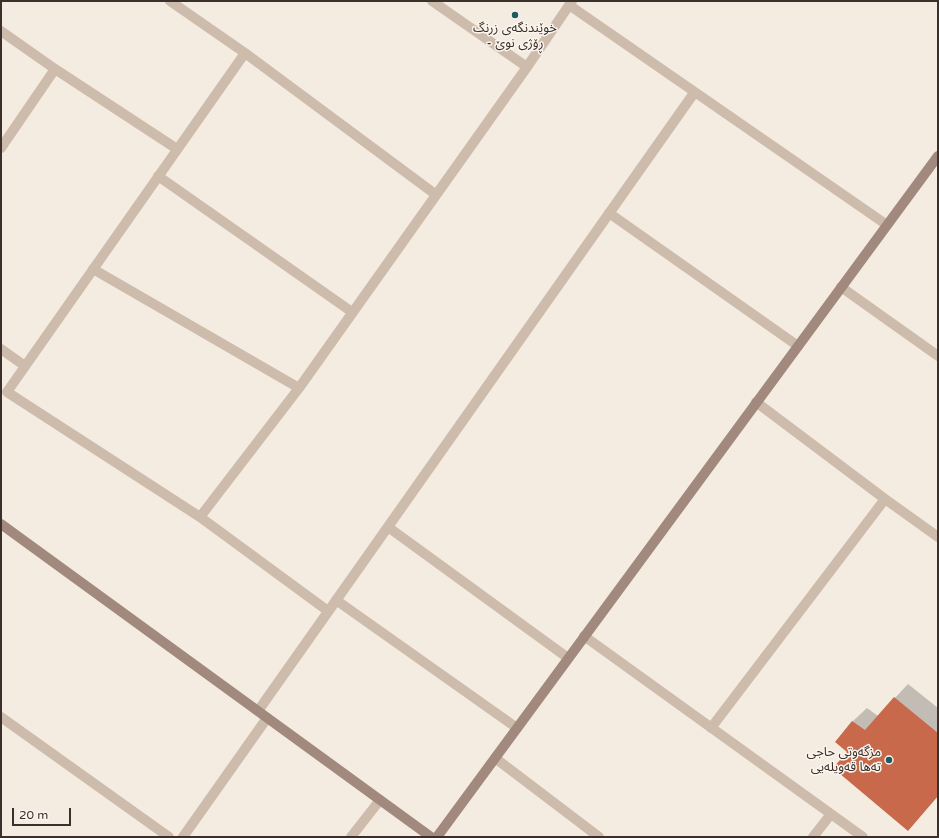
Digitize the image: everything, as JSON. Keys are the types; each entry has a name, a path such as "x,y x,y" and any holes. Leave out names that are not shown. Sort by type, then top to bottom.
{"street":[{"path":"170,1 245,53 435,194"},
{"path":"432,1 527,67"},
{"path":"200,517 299,388 435,194 527,67 570,3 694,93 887,225"},
{"path":"1,31 55,69 177,149"},
{"path":"245,53 7,392 200,517 328,611"},
{"path":"1,148 55,69"},
{"path":"258,711 694,93"},
{"path":"437,837 938,156"},
{"path":"158,176 352,312"},
{"path":"609,213 798,346"},
{"path":"93,269 299,388"},
{"path":"841,287 938,356"},
{"path":"1,349 25,366"},
{"path":"756,402 938,537"},
{"path":"711,728 885,499"},
{"path":"1,524 431,837"},
{"path":"388,527 568,658"},
{"path":"336,600 517,728"},
{"path":"584,636 863,837"},
{"path":"1,717 168,837"},
{"path":"183,837 268,718"},
{"path":"495,758 599,837"},
{"path":"351,837 380,800"},
{"path":"813,837 831,814"}],"building":[{"name":"مزگەوتی حاجی تەھا قەویلەیی","path":"894,697 938,733 938,796 908,831 833,768 847,752 835,742 852,721 865,730"}],"place":[{"name":"خوێندنگەی زرنگ - ڕۆژی نوێ","path":"515,15"},
{"name":"مزگەوتی حاجی تەھا قەویلەیی","path":"889,760"}]}
